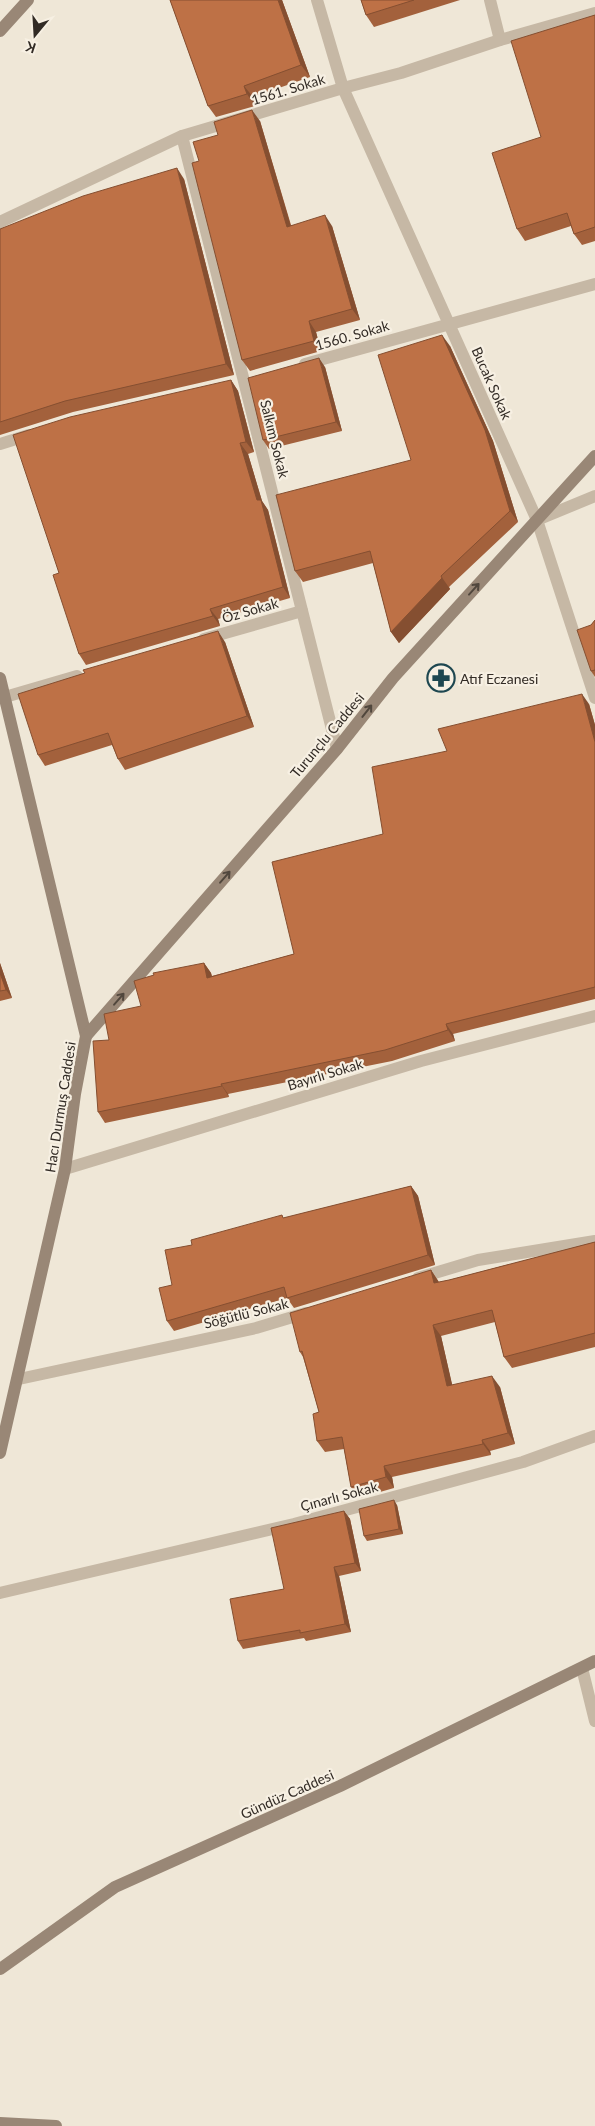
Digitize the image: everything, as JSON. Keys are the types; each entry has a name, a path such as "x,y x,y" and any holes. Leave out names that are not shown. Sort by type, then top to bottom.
{"main road":[{"path":"0,30 28,0"},
{"name":"Turunçlu Caddesi","path":"86,1036 337,749 393,678 595,456"},
{"name":"Hacı Durmuş Caddesi","path":"0,678 86,1036 75,1094 65,1169 0,1453"},
{"name":"Gündüz Caddesi","path":"0,1969 116,1887 340,1786 595,1661"},
{"path":"0,2123 56,2126"}],"street":[{"name":"Bucak Sokak","path":"317,0 343,88 537,520 595,698"},
{"path":"490,0 500,40"},
{"name":"1561. Sokak","path":"0,222 182,136 343,88 401,74 500,40 595,13"},
{"name":"Salkım Sokak","path":"182,136 337,749"},
{"name":"1560. Sokak","path":"291,368 595,284"},
{"path":"0,444 38,432"},
{"path":"537,520 595,496"},
{"name":"Öz Sokak","path":"196,641 302,611"},
{"path":"575,635 588,630"},
{"path":"5,697 91,672"},
{"name":"Bayırlı Sokak","path":"65,1169 421,1060 595,1016"},
{"path":"404,1282 478,1260 595,1241"},
{"name":"Söğütlü Sokak","path":"18,1379 256,1328 321,1308"},
{"name":"Çınarlı Sokak","path":"0,1593 294,1524 523,1462 595,1436"},
{"path":"582,1668 595,1721"}],"building":[{"path":"170,0 278,0 301,65 244,86 247,94 208,106"},
{"path":"361,0 414,0 366,15"},
{"path":"595,15 595,227 574,234 567,213 517,229 492,153 541,137 511,41"},
{"path":"252,110 287,227 325,215 352,309 309,321 314,341 242,360 192,163 199,161 193,142 218,135 214,122"},
{"path":"177,168 226,364 65,401 0,422 0,229 83,196"},
{"path":"442,335 485,430 510,511 441,576 442,578 391,632 370,551 295,571 276,495 411,460 378,355"},
{"path":"319,358 336,422 263,440 248,378"},
{"path":"231,380 246,442 240,443 257,500 261,500 283,587 210,609 213,616 79,654 53,575 59,573 13,435 70,417"},
{"path":"595,620 595,670 591,671 577,630 591,625"},
{"path":"218,631 247,716 118,759 108,733 38,755 18,694 85,673 83,670"},
{"path":"582,694 595,742 595,987 446,1024 448,1030 385,1050 98,1112 93,1041 109,1040 104,1014 141,1006 134,981 154,975 153,973 204,963 207,978 294,954 272,862 383,834 372,767 447,751 438,729"},
{"path":"0,973 6,990 0,991"},
{"path":"411,1186 428,1255 287,1298 284,1287 167,1321 159,1288 172,1285 165,1250 192,1245 191,1240 282,1215 283,1218"},
{"path":"595,1242 595,1333 504,1357 492,1310 433,1325 447,1386 492,1376 508,1433 482,1440 483,1444 384,1466 386,1477 351,1487 342,1437 317,1441 313,1414 319,1412 290,1313 431,1270 434,1283"},
{"path":"394,1500 399,1529 364,1536 359,1509"},
{"path":"344,1511 355,1563 334,1567 345,1624 300,1633 300,1630 238,1641 230,1599 284,1589 271,1528"}],"place":[{"name":"Atıf Eczanesi","path":"441,678"}]}
